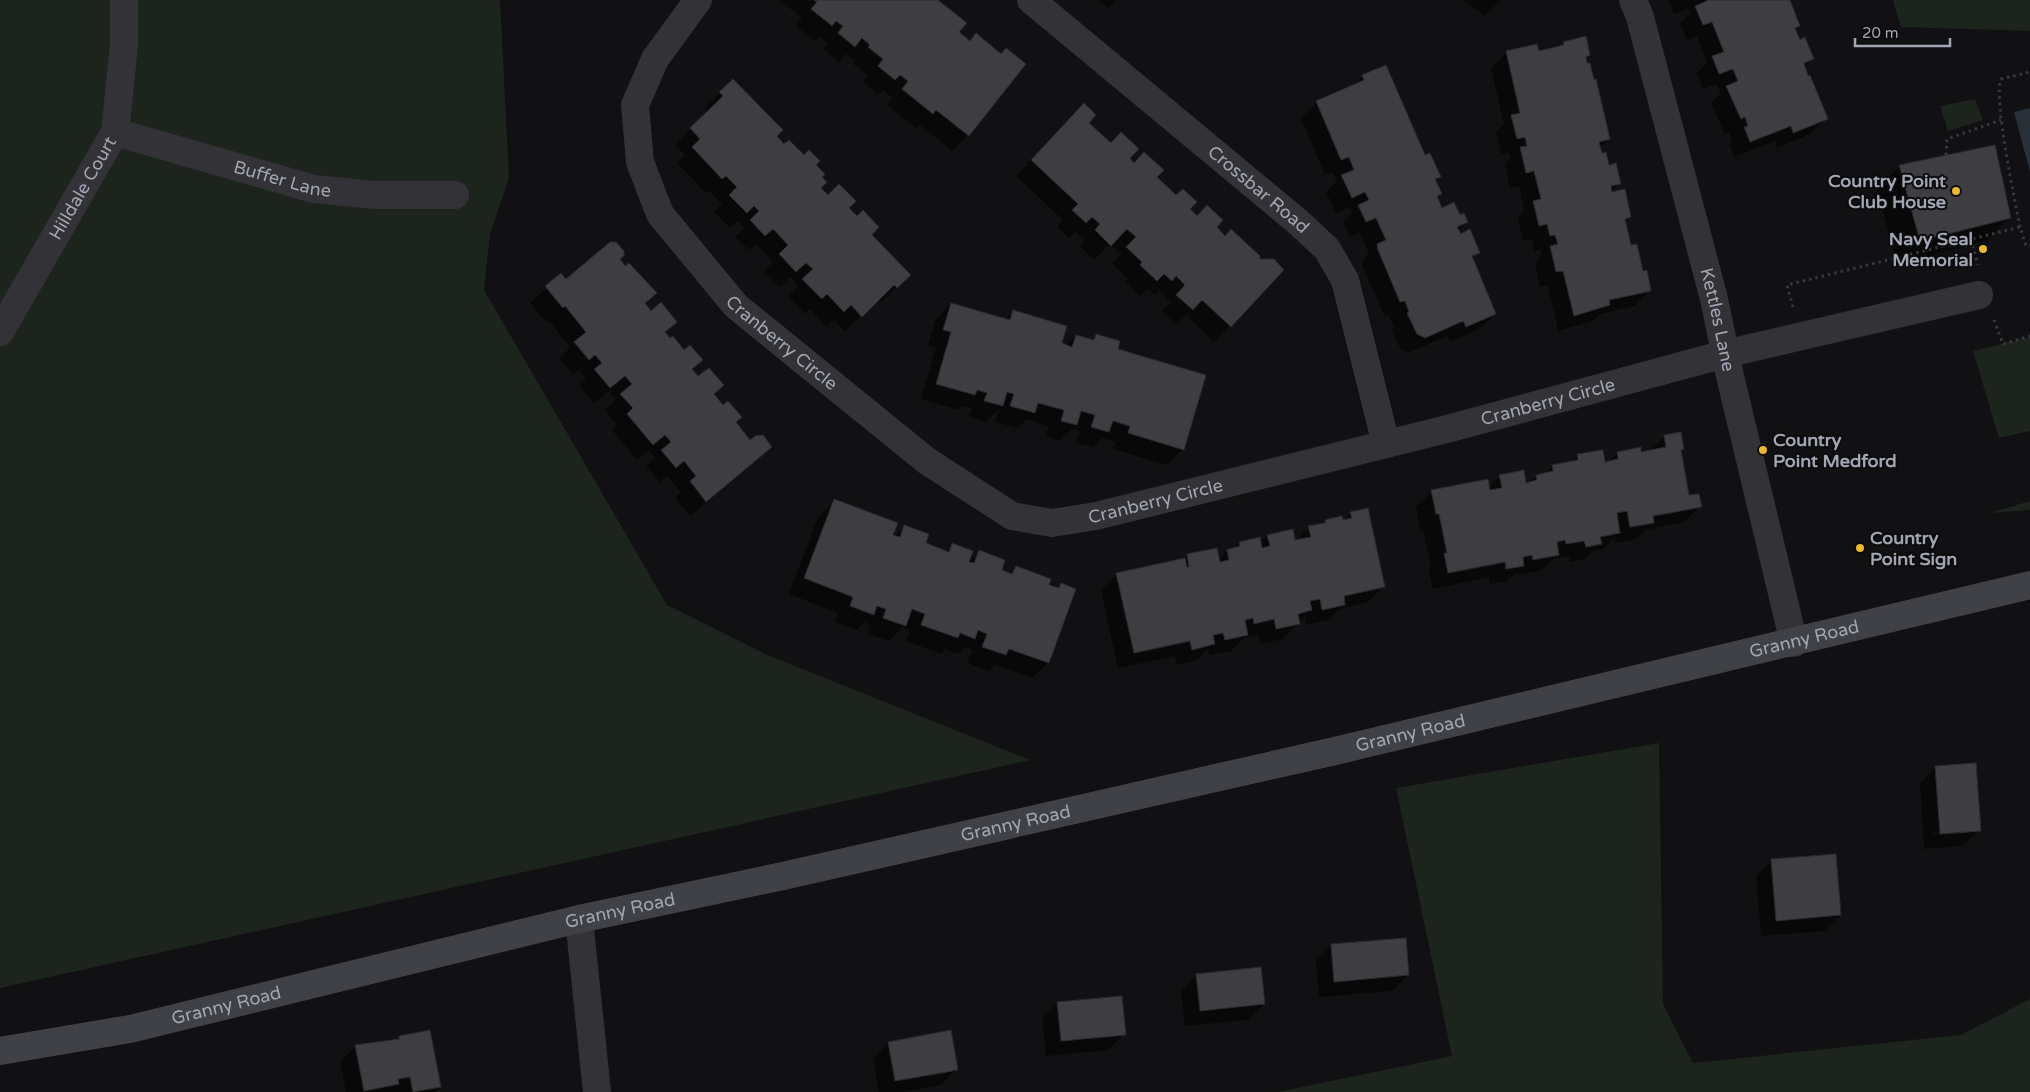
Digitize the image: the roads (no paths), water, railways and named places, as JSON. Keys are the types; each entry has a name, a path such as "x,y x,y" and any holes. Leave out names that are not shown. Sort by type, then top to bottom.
{"street":[{"name":"Hilldale Court","path":"0,332 115,132 124,45 124,0"},
{"name":"Cranberry Circle","path":"698,0 656,58 635,105 640,162 660,214 736,306 927,461 1012,516 1052,523 1096,516 1448,429 1725,354 1979,295"},
{"name":"Crossbar Road","path":"1031,0 1298,222 1327,249 1345,280 1386,444"},
{"name":"Kettles Lane","path":"1633,0 1640,17 1712,289 1725,354 1794,643"},
{"name":"Buffer Lane","path":"115,132 314,189 375,196 455,196"},
{"name":"Granny Road","path":"0,1051 130,1029 579,919 783,876 1306,757 2030,586"},
{"path":"579,919 597,1092"}],"place":[{"name":"Country Point Club House","path":"1956,191"},
{"name":"Navy Seal Memorial","path":"1983,249"},
{"name":"Country Point Medford","path":"1763,450"},
{"name":"Country Point Sign","path":"1860,548"}]}
